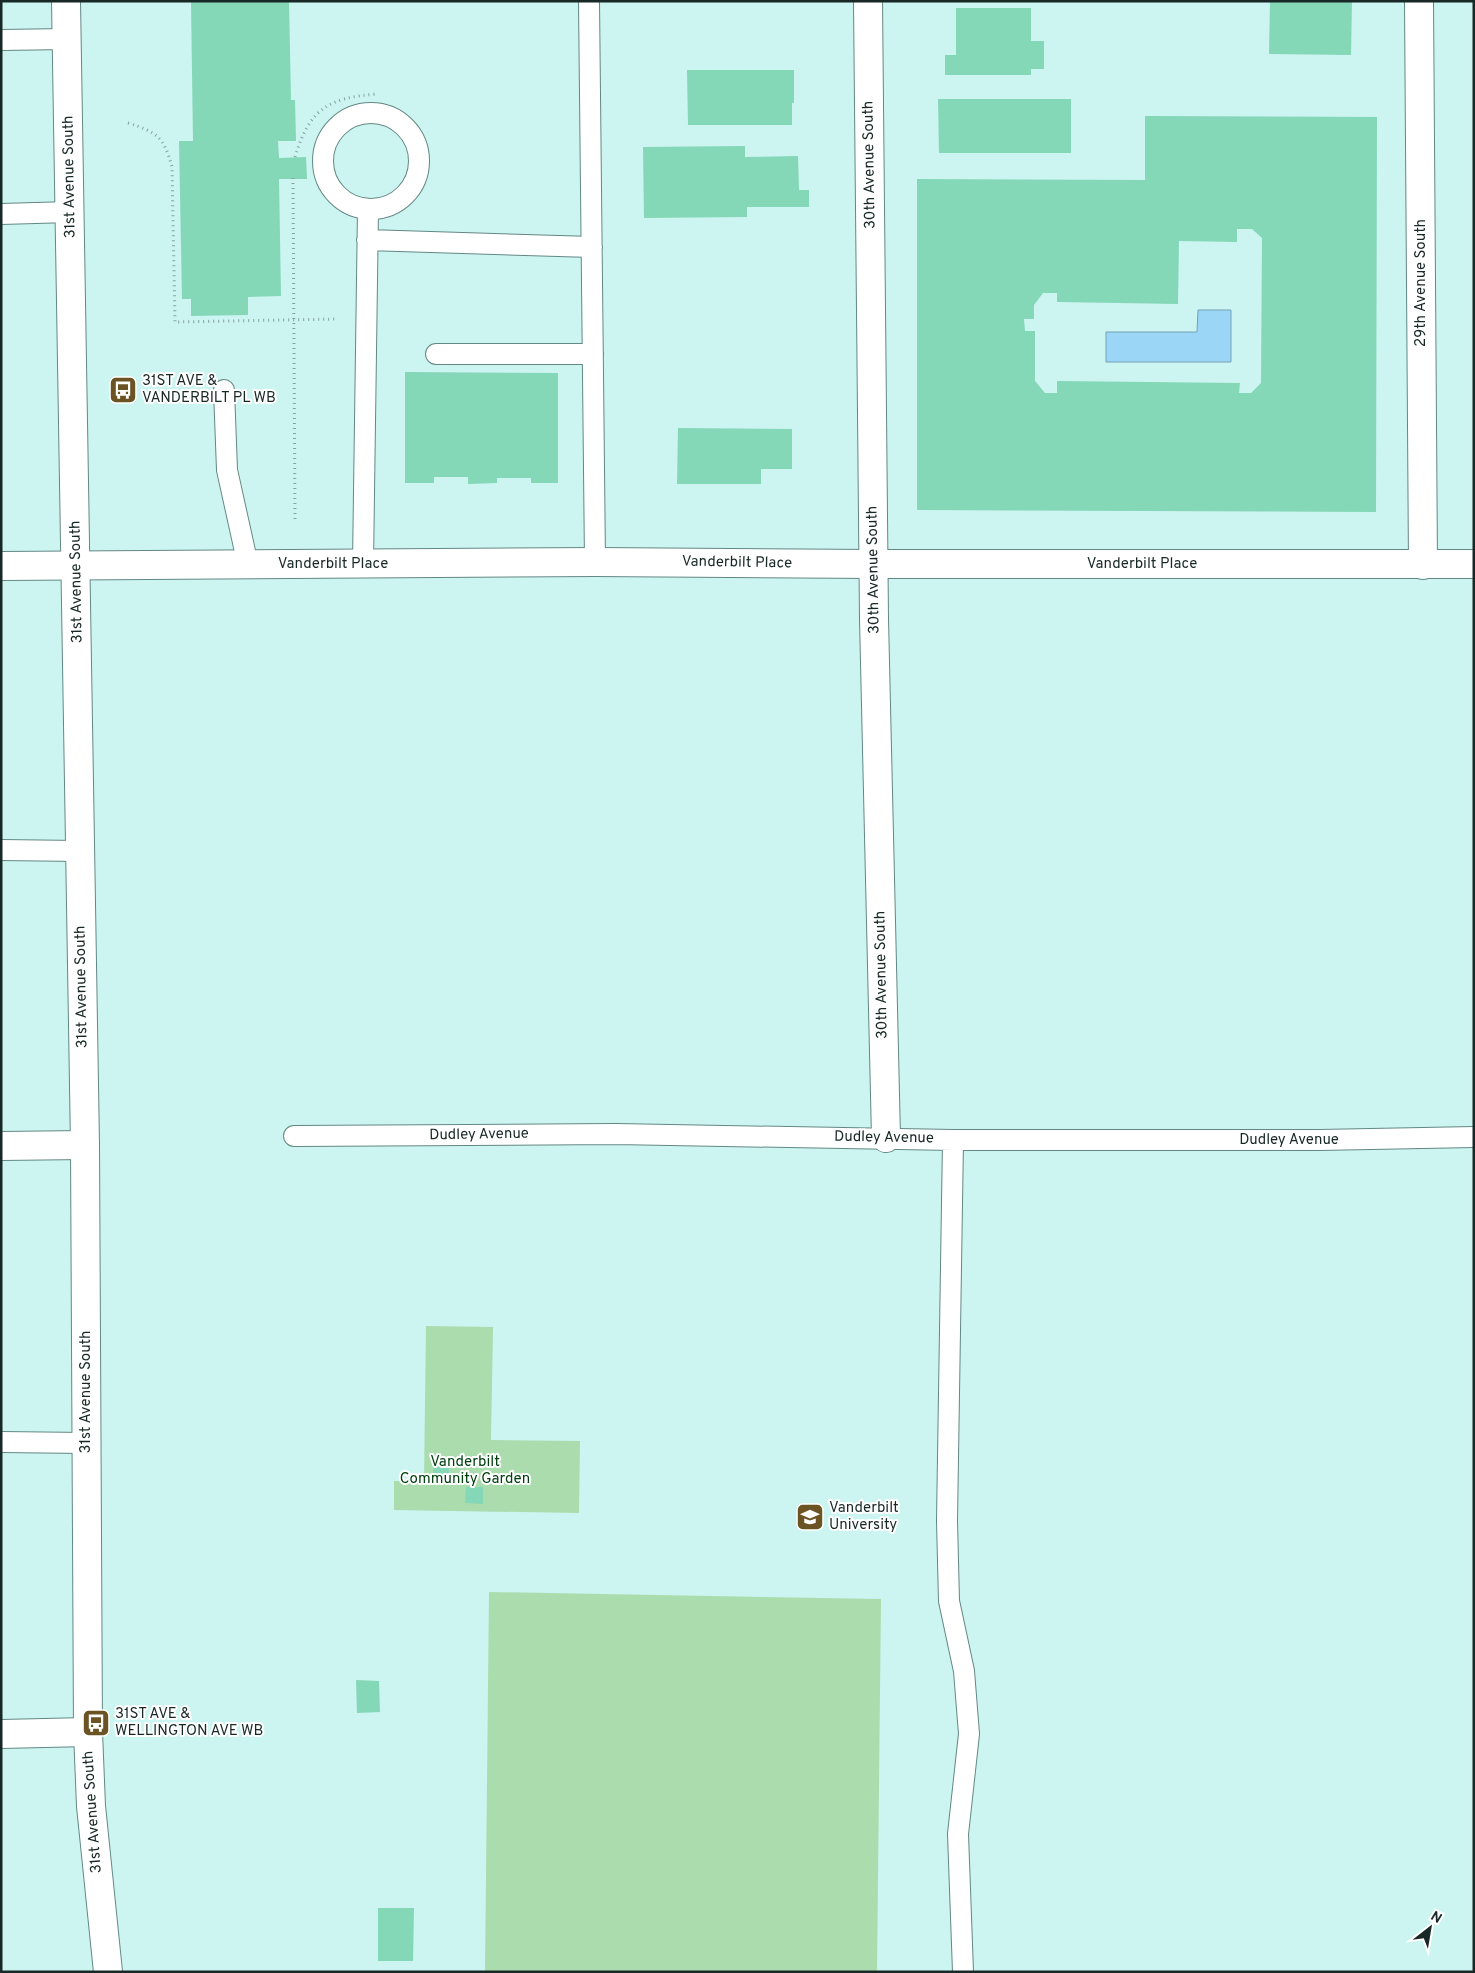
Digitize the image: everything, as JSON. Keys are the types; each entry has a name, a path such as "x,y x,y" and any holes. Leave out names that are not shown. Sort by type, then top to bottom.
{"street":[{"name":"31st Avenue South","path":"66,1 77,565 85,1145 88,1732 91,1806 108,1972"},
{"name":"30th Avenue South","path":"868,1 874,564 886,1138"},
{"name":"29th Avenue South","path":"1419,1 1424,565"},
{"name":"Vanderbilt Place","path":"1,566 595,562 1474,564"},
{"path":"1,1146 85,1145"},
{"path":"1,1734 88,1732"}],"lane":[{"path":"589,1 595,562"},
{"path":"1,40 67,39"},
{"path":"377,114 396,121 408,131 416,145 419,167 414,183 398,201 378,209 368,209 346,202 333,190 325,176 324,154 328,139 336,128 346,120 356,116 377,114"},
{"path":"363,564 368,209"},
{"path":"1,214 70,212"},
{"path":"367,240 592,248"},
{"path":"436,354 593,354"},
{"path":"224,390 227,470 248,565"},
{"path":"1,850 80,851"},
{"name":"Dudley Avenue","path":"294,1136 616,1134 953,1140 1319,1140 1474,1137"},
{"path":"953,1140 947,1512 949,1601 964,1671 969,1734 958,1834 963,1972"},
{"path":"1,1442 86,1443"}],"path":[{"path":"295,157 306,129 316,115 328,105 352,96 377,94"},
{"path":"128,123 147,129 158,137 167,147 172,167 175,322 366,319"},
{"path":"293,178 295,520"}],"green space":[{"name":"Vanderbilt Community Garden","path":"426,1326 493,1327 491,1440 580,1441 579,1513 394,1510 394,1481 424,1481"},
{"path":"489,1592 881,1599 877,1972 485,1972"}],"water":[{"path":"1198,310 1231,310 1231,362 1106,362 1106,332 1197,332"}],"building":[{"path":"191,1 289,1 291,100 295,100 296,141 278,141 279,158 306,157 307,179 279,179 281,296 248,297 248,315 191,316 191,299 182,299 179,141 193,141"},
{"path":"1270,1 1352,1 1351,55 1269,54"},
{"path":"956,8 1031,8 1031,41 1044,41 1044,69 1031,69 1031,75 945,75 945,55 956,55"},
{"path":"687,70 794,70 792,125 688,125"},
{"path":"938,99 1071,99 1071,153 939,153"},
{"path":"1145,116 1377,117 1376,512 917,510 917,179 1145,180","holes":["1237,229 1252,229 1262,238 1261,383 1251,393 1239,393 1240,383 1057,381 1057,393 1045,393 1035,381 1035,331 1025,331 1024,319 1034,319 1034,305 1043,293 1057,293 1057,302 1178,304 1179,241 1237,242"]},
{"path":"745,146 745,157 798,156 799,190 809,190 809,207 747,207 747,217 644,218 643,147"},
{"path":"405,372 558,373 558,483 531,483 531,478 497,478 497,483 468,484 468,477 434,477 434,483 405,483"},
{"path":"678,428 792,429 792,469 761,469 761,484 677,484"},
{"path":"433,1458 449,1459 449,1480 433,1479"},
{"path":"466,1487 483,1487 483,1504 465,1503"},
{"path":"356,1680 379,1681 380,1712 357,1713"},
{"path":"378,1908 414,1908 413,1961 378,1961"}],"place":[{"name":"31ST AVE & VANDERBILT PL WB","path":"123,390"},
{"name":"Vanderbilt University","path":"810,1517"},
{"name":"31ST AVE & WELLINGTON AVE WB","path":"96,1723"}]}
